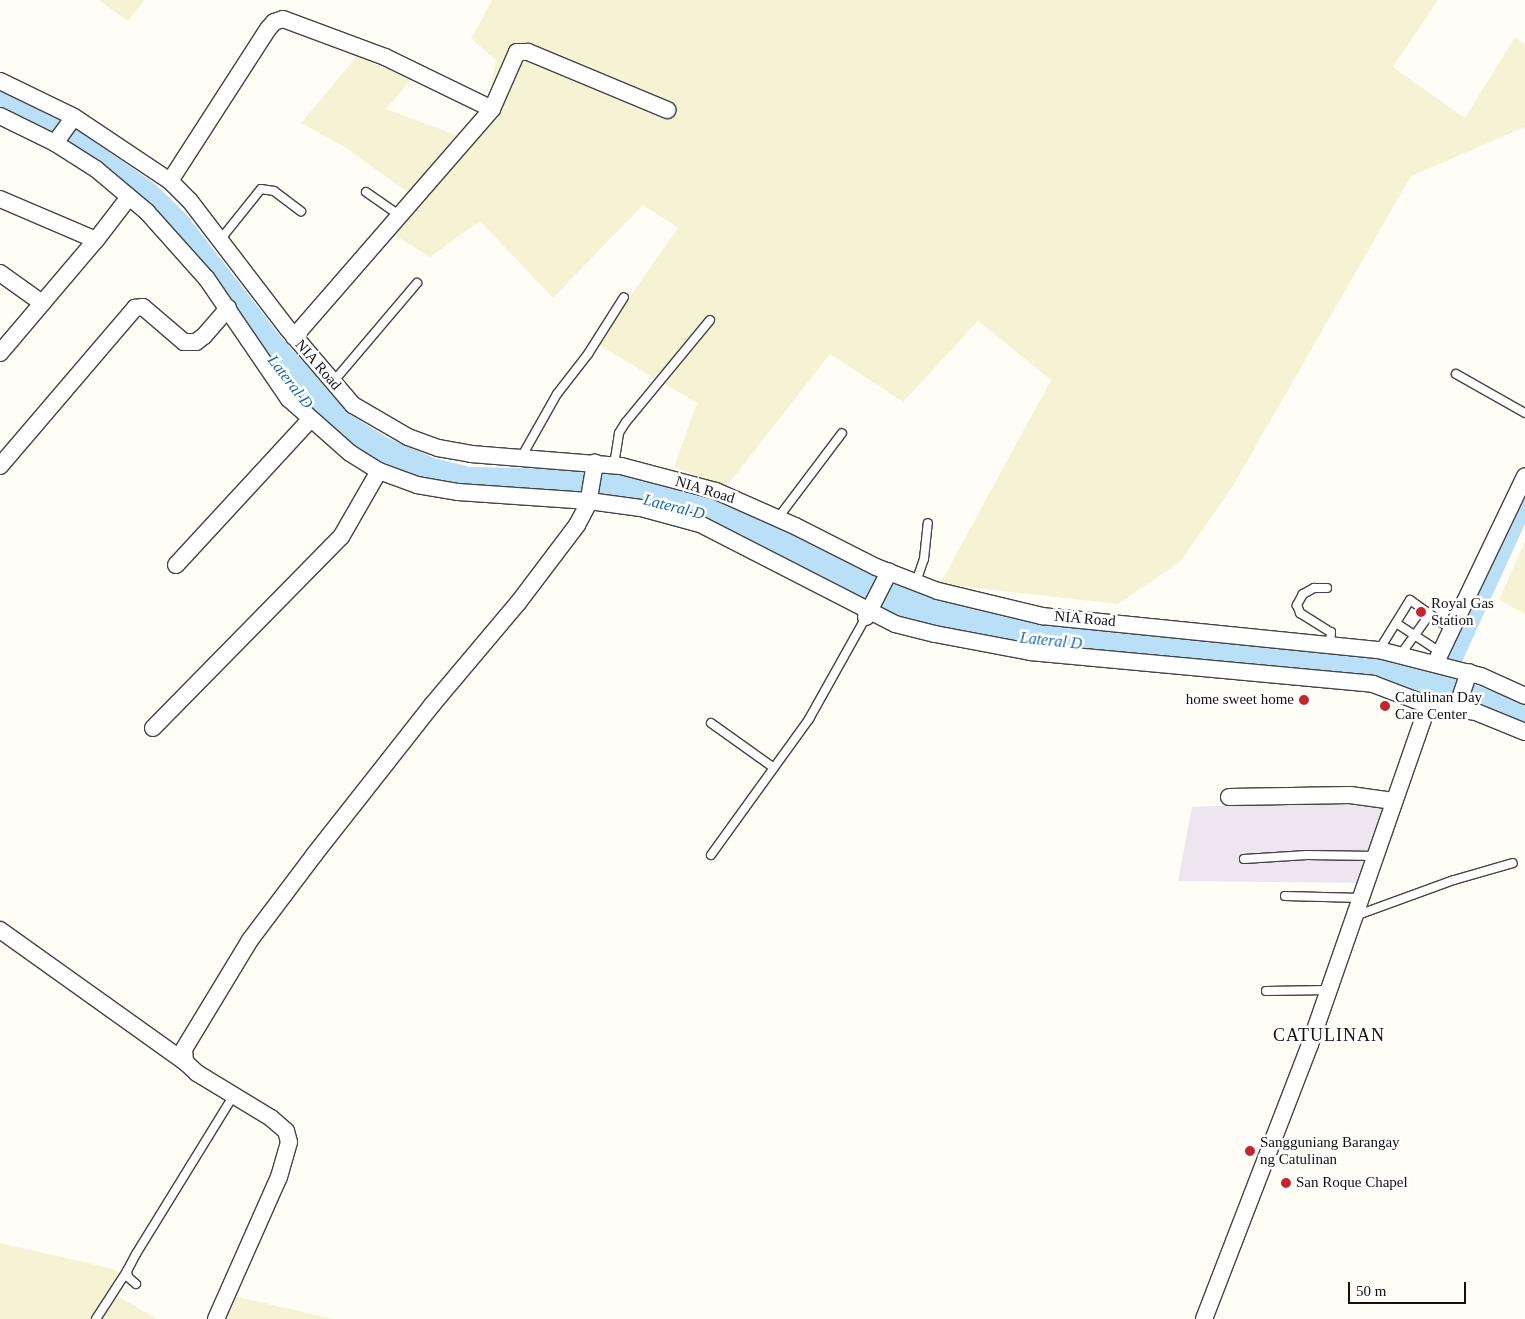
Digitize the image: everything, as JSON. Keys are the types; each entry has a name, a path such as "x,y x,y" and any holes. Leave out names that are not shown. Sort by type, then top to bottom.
{"street":[{"path":"170,181 268,29 274,22 283,19 385,58 492,109"},
{"path":"294,337 492,109 518,52 528,52 666,110"},
{"name":"NIA Road","path":"0,81 64,130 170,181 190,200 294,337 353,405 408,437 438,448 522,456 594,466 614,465 716,491 778,518 887,575 916,582 938,591 1042,616 1379,650 1452,667 1525,696"},
{"path":"0,116 64,130 96,169 179,244 228,308 289,399 310,420 350,453 379,471 416,485 458,492 589,498 641,508 700,524 895,624 986,644 1274,677 1373,684 1428,705 1457,706 1525,732"},
{"path":"0,353 96,240 129,197"},
{"path":"0,199 96,240"},
{"path":"0,273 42,303"},
{"path":"0,466 135,308 142,307 184,342 196,342 204,336 228,308"},
{"path":"176,565 310,420"},
{"path":"185,1062 184,1049 250,940 426,712 518,603 577,525 589,498 594,466"},
{"path":"153,728 341,537 379,471"},
{"path":"1457,706 1452,667 1451,629 1525,476"},
{"path":"869,611 887,575"},
{"path":"1204,1319 1329,990 1428,705"},
{"path":"1229,797 1350,795 1394,801"},
{"path":"0,930 185,1062 197,1073 271,1118 286,1131 289,1151 216,1319"}],"lane":[{"path":"220,240 261,189 274,191 301,211"},
{"path":"366,192 399,214"},
{"path":"333,382 418,283"},
{"path":"522,456 557,394 588,354 624,297"},
{"path":"614,465 619,433 626,422 710,320"},
{"path":"1456,374 1525,413"},
{"path":"778,518 842,433"},
{"path":"916,582 924,558 928,523"},
{"path":"1327,588 1314,588 1303,594 1297,605 1300,613 1331,632 1330,645"},
{"path":"1379,650 1410,600 1451,629"},
{"path":"711,855 774,768 842,665 869,611"},
{"path":"1401,654 1430,614"},
{"path":"1396,623 1415,635 1452,667"},
{"path":"711,723 774,768"},
{"path":"1244,858 1308,854 1376,856"},
{"path":"1355,916 1454,880 1513,863"},
{"path":"1285,896 1362,898"},
{"path":"1266,991 1329,990"},
{"path":"96,1319 128,1271 234,1095"},
{"path":"128,1271 128,1277 136,1284"}],"shaded area":[{"path":"98,0 145,0 128,21"},
{"path":"492,0 1438,0 1393,67 1465,118 1515,37 1525,44 1525,127 1411,176 1233,486 1180,562 1118,604 940,584 1051,380 978,321 903,402 830,354 726,487 674,467 697,403 597,344 678,228 643,205 553,298 480,221 430,257 389,232 416,198 343,146 301,123 357,56 411,80 386,109 465,138 485,118 496,60 471,39"},
{"path":"1525,541 1525,614 1499,600"},
{"path":"1357,800 1384,803 1357,883 1178,881 1192,807"},
{"path":"0,1243 114,1269 120,1273 109,1291 157,1319 0,1319"},
{"path":"233,1296 334,1319 222,1319"}],"water":[{"name":"Lateral D","path":"0,91 73,127 155,184 186,214 281,337 348,413 386,437 434,458 470,467 620,470 713,496 870,572 942,600 1447,657 1525,489 1525,524 1455,677 1525,704 1525,725 1467,703 957,633 886,614 702,518 439,485 384,468 352,449 321,421 285,381 235,305 180,237 142,196 66,140 0,106"}],"waterway":[{"name":"Lateral D","path":"0,108 38,122"}],"place":[{"name":"Royal Gas Station","path":"1421,612"},
{"name":"home sweet home","path":"1304,700"},
{"name":"Catulinan Day Care Center","path":"1385,706"},
{"name":"Sangguniang Barangay ng Catulinan","path":"1250,1151"},
{"name":"San Roque Chapel","path":"1286,1183"}],"district":[{"name":"CATULINAN","path":"1329,1035"}]}
